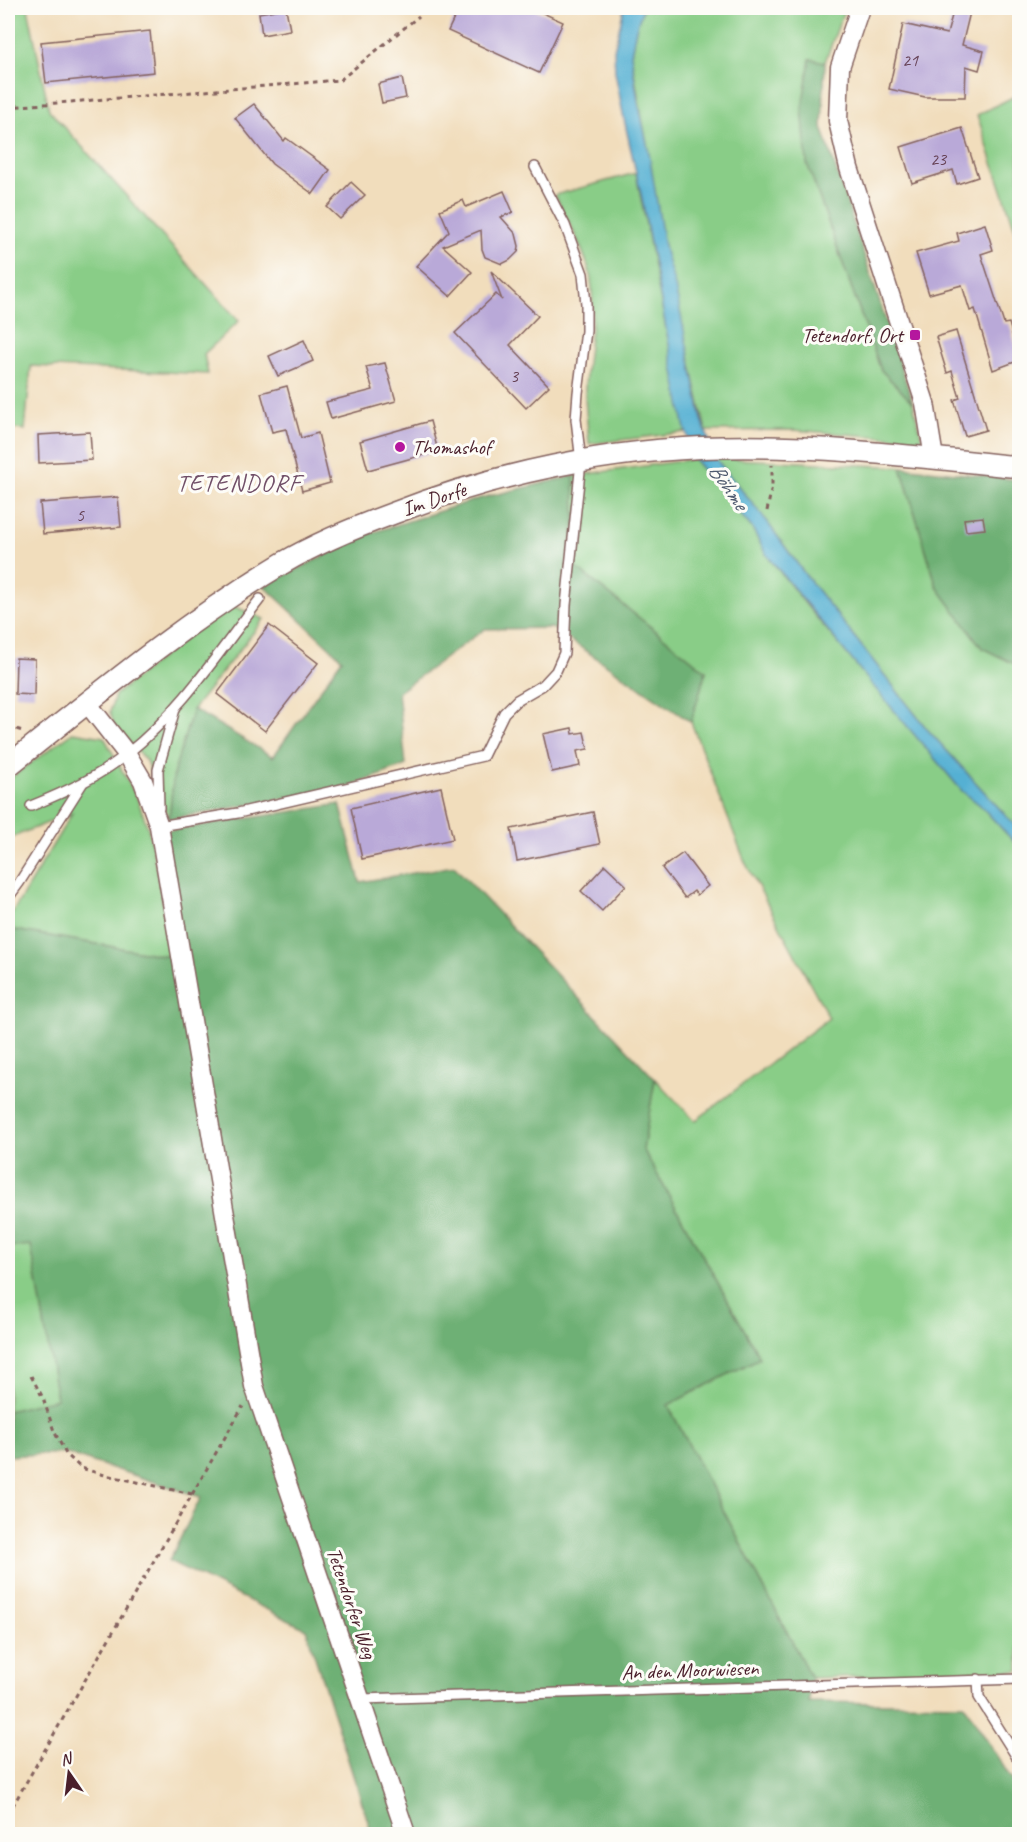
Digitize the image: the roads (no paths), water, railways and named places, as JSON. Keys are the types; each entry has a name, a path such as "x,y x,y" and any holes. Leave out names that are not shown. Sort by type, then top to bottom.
{"street":[{"path":"860,8 840,67 838,122 849,168 925,403 934,458"},
{"name":"Im Dorfe","path":"8,766 210,610 285,562 358,527 476,484 629,454 722,447 771,447 934,458 1020,467"},
{"name":"Tetendorfer Weg","path":"87,703 127,754 143,781 159,826 254,1386 406,1834"}],"lane":[{"path":"175,709 158,770 159,826 238,813 483,756 504,713 517,700 543,685 556,671 564,653 566,605 581,462 576,419 586,304 583,274 565,225 535,167"},
{"path":"31,806 82,784 127,754 175,709 260,599"},
{"path":"8,898 20,883 82,784"},
{"name":"An den Moorwiesen","path":"361,1699 1020,1678"},
{"path":"978,1679 979,1696 1020,1762"}],"water":[{"name":"Böhme","path":"624,8 643,8 631,54 638,101 665,251 675,286 702,420 715,458 762,515 807,577 927,729 1019,830 1019,847 980,805 962,791 869,681 766,554 752,528 694,459 684,425 642,199 615,72 614,50"}],"place":[{"name":"Tetendorf, Ort","path":"915,335"},
{"name":"Thomashof","path":"400,447"}],"district":[{"name":"TETENDORF","path":"239,483"}]}
